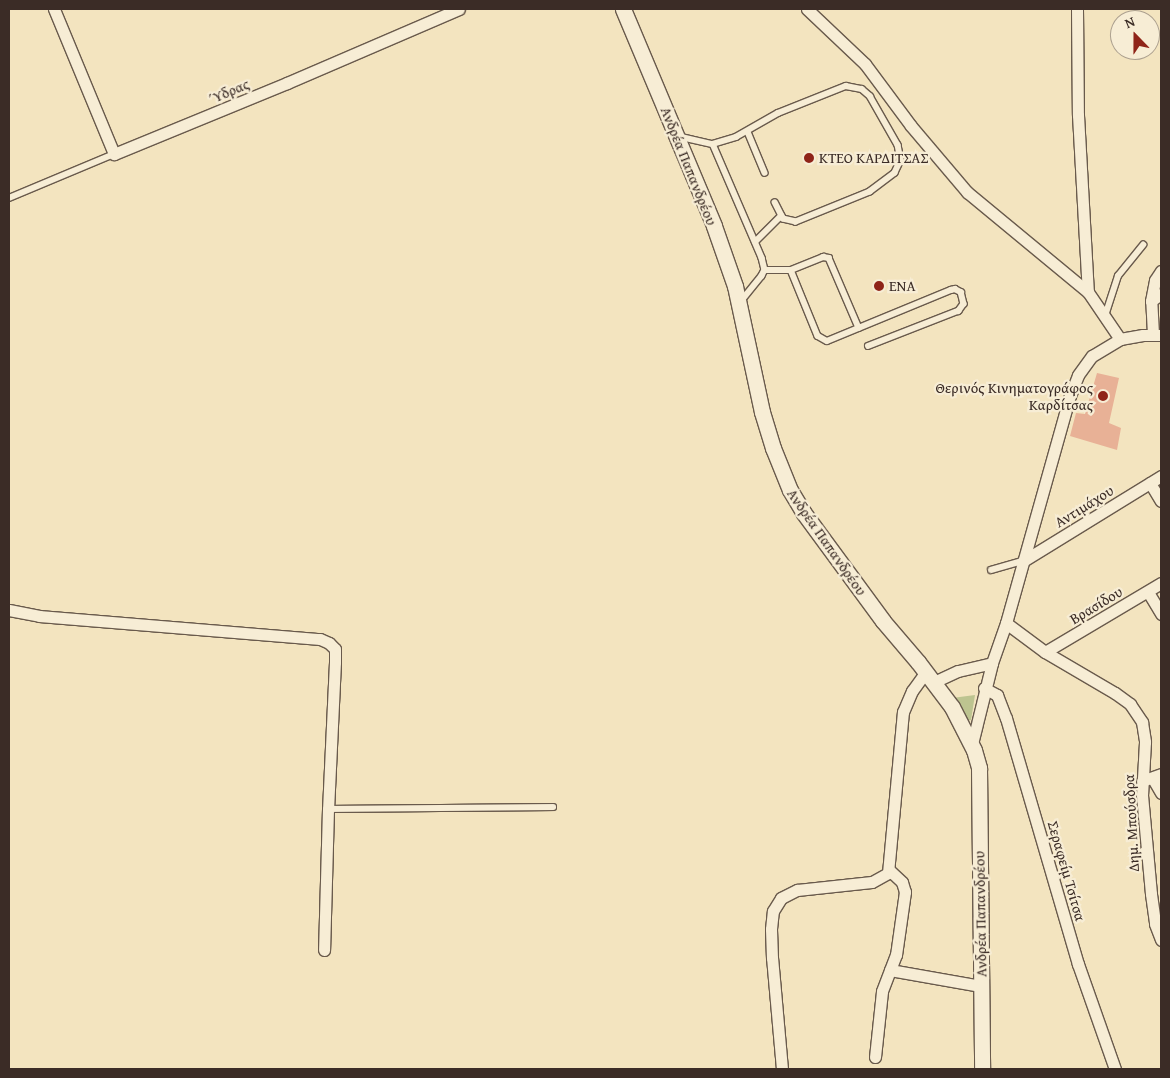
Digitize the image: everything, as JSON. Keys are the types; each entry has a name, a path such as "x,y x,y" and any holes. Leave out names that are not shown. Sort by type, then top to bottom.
{"main road":[{"name":"Ανδρέα Παπανδρέου","path":"623,9 714,226 740,304 762,412 773,448 790,490 803,512 883,621 930,677 952,707 972,744 979,768 982,1069"}],"street":[{"path":"54,9 114,154"},
{"name":"Ύδρας","path":"114,154 287,84 459,9"},
{"path":"807,9 865,64 922,139 967,192 1088,292 1120,339"},
{"path":"1077,9 1078,115 1088,292"},
{"path":"972,744 977,730 984,688 1006,623 1073,384 1092,356 1120,339 1157,335 1151,301 1153,286 1161,271"},
{"path":"1151,301 1161,294"},
{"name":"Αντιμάχου","path":"1023,561 1161,476"},
{"path":"1150,483 1161,501"},
{"name":"Βρασίδου","path":"1045,652 1161,584"},
{"path":"1148,592 1161,614"},
{"path":"9,610 39,616 320,639 329,643 335,650 335,662 324,950"},
{"name":"Δημ. Μπούσδρα","path":"1006,623 1045,652 1115,693 1134,710 1142,722 1152,778 1151,901 1160,935"},
{"path":"782,1069 771,929 775,906 785,895 796,890 872,882 885,876 889,870 903,712 917,683 930,677 992,663"},
{"name":"Σεραφείμ Τσίτσα","path":"984,688 997,696 1006,718 1078,964 1115,1069"},
{"path":"1152,778 1161,793"},
{"path":"875,1057 882,991 896,955 905,892 902,882 889,870"},
{"path":"890,970 981,986"}],"lane":[{"path":"676,136 712,144 748,132 778,113 838,89 862,88 876,103 898,145 902,155 900,166 892,176 870,192 796,222 787,221 781,216 775,203"},
{"path":"748,132 764,173"},
{"path":"712,144 755,242 765,270"},
{"name":"Ύδρας","path":"9,198 114,154"},
{"path":"755,242 781,216"},
{"path":"1105,316 1118,276 1143,245"},
{"path":"765,270 791,270 824,258 829,258 859,328"},
{"path":"740,304 765,270"},
{"path":"791,270 820,339 827,341 951,290 955,289 961,292 964,304 959,311 869,346"},
{"path":"991,570 1023,561"},
{"path":"328,809 554,807"}],"green space":[{"path":"975,695 971,720 966,721 952,698"}],"building":[{"name":"Θερινός Κινηματογράφος Καρδίτσας","path":"1097,373 1119,378 1109,423 1121,428 1117,450 1070,436 1076,413 1085,414"}],"place":[{"name":"ΚΤΕΟ ΚΑΡΔΙΤΣΑΣ","path":"809,158"},
{"name":"ΕΝΑ","path":"879,286"},
{"name":"Θερινός Κινηματογράφος Καρδίτσας","path":"1103,396"}]}
